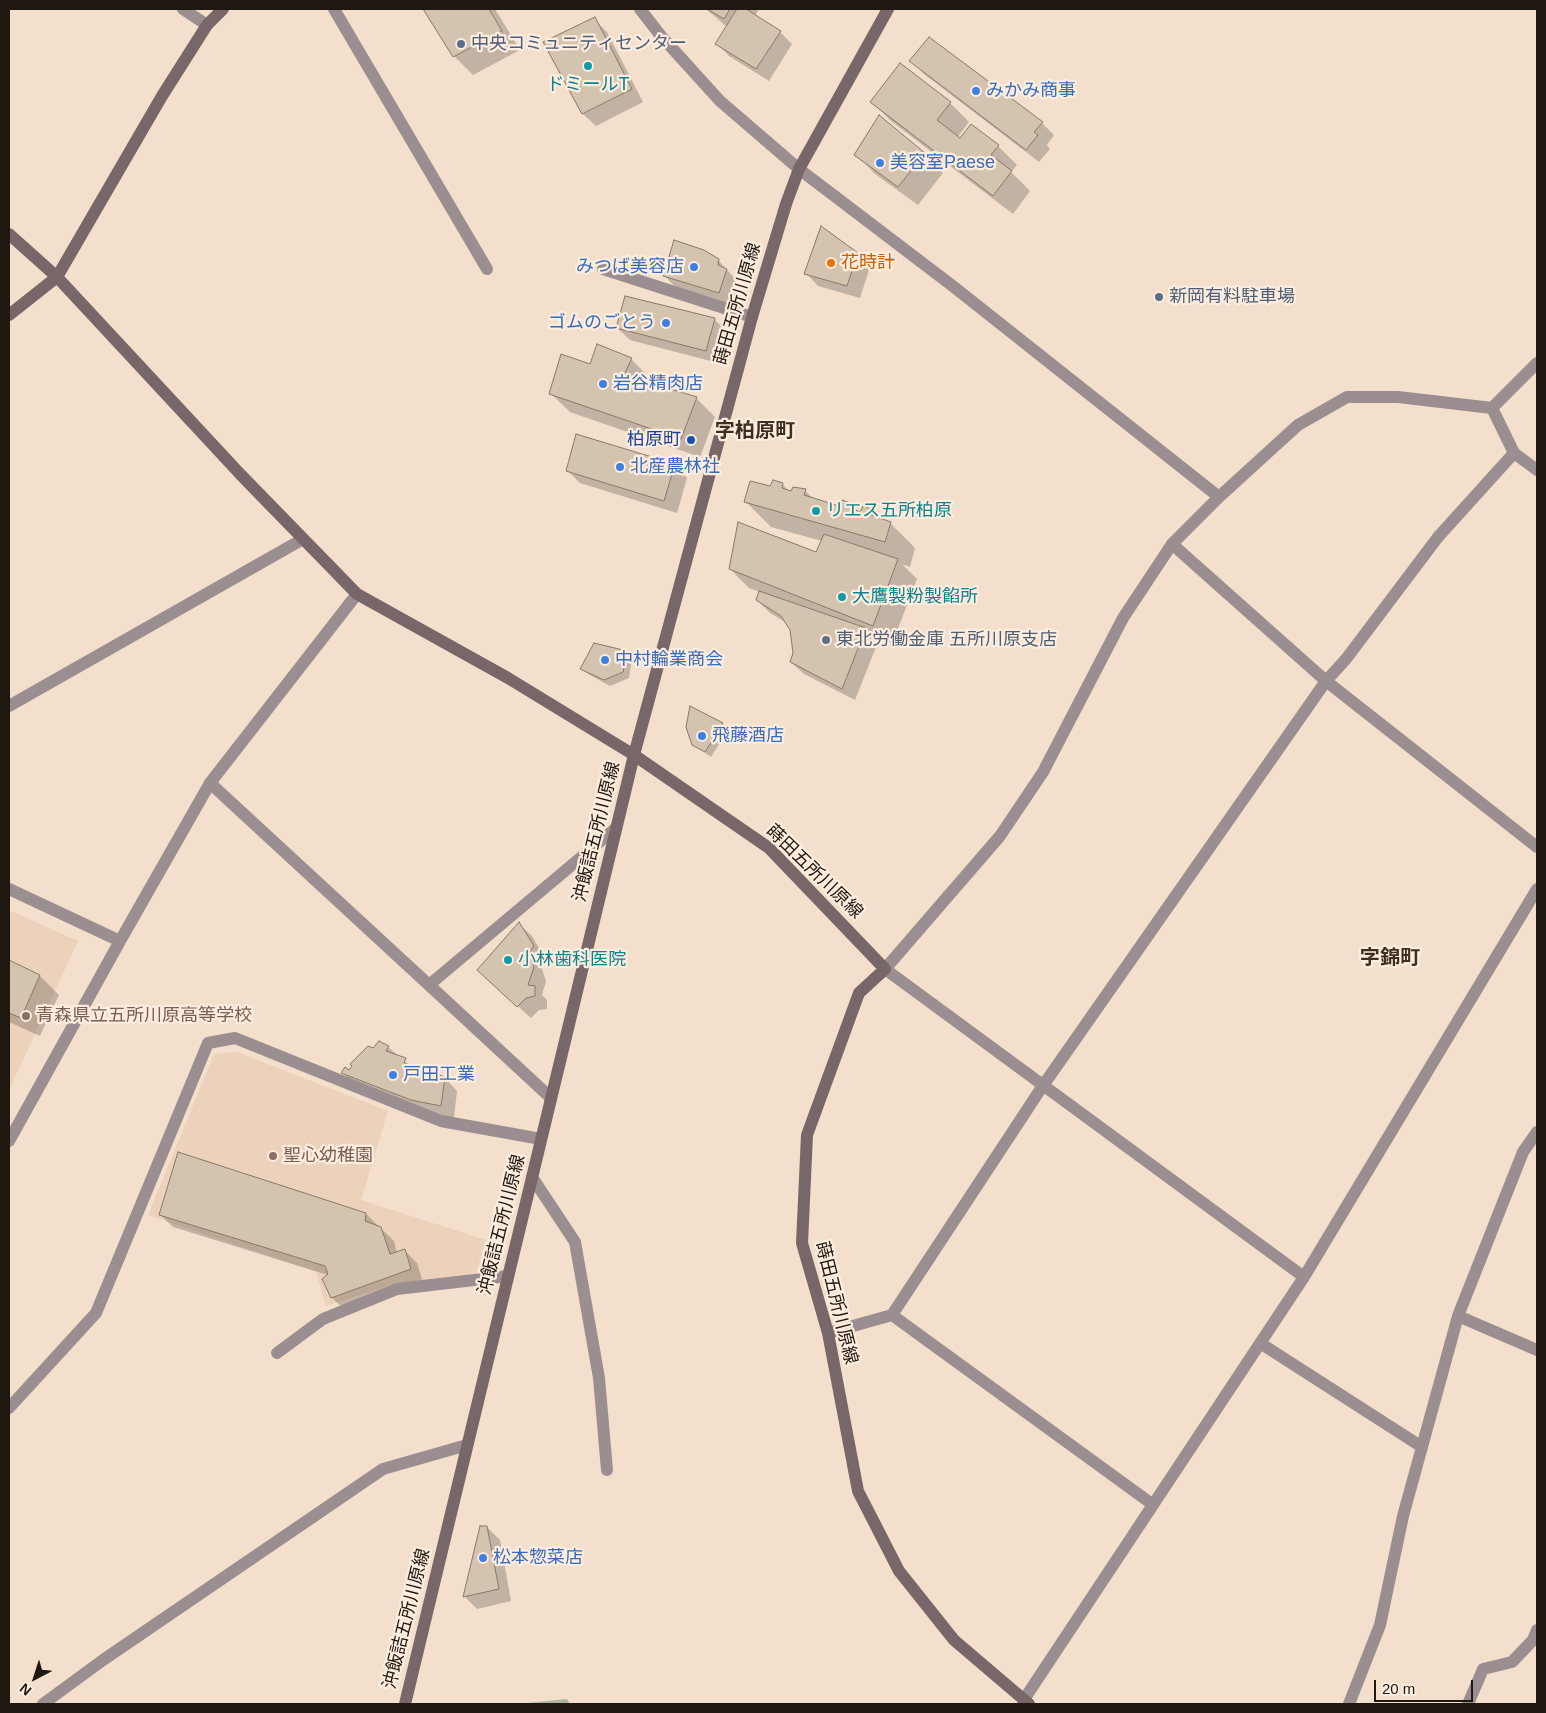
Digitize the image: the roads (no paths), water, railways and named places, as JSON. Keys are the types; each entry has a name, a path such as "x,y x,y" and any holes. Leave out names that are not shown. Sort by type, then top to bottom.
{"main road":[{"path":"9,315 57,277 162,96 207,25 223,9"},
{"name":"蒔田五所川原線","path":"888,9 799,170 786,204 752,317 634,755 769,848 885,969 859,993 807,1135 802,1243 828,1333 858,1491 899,1571 954,1640 1026,1702"},
{"path":"9,234 57,277 357,594 508,678 634,755"},
{"name":"沖飯詰五所川原線","path":"405,1704 634,755"}],"street":[{"path":"183,9 207,25"},
{"path":"334,9 487,269"},
{"path":"640,9 661,36 720,102 799,170 954,287 1219,497"},
{"path":"603,269 752,317"},
{"path":"1492,408 1537,363"},
{"path":"1304,1277 1042,1087 885,969 1000,836 1043,772 1123,618 1172,544 1219,497 1298,425 1347,397 1398,397 1492,408"},
{"path":"1492,408 1514,453 1537,470"},
{"path":"828,1333 892,1315 1042,1087 1326,681 1346,659 1438,537 1514,453"},
{"path":"9,706 303,539"},
{"path":"1172,544 1326,681 1537,847"},
{"path":"9,1141 210,783 357,594"},
{"path":"210,783 551,1098"},
{"path":"429,985 616,828"},
{"path":"9,888 120,941"},
{"path":"1026,1702 1152,1504 1304,1277 1537,889"},
{"path":"9,1408 96,1313 208,1044 235,1038 441,1121 541,1139"},
{"path":"1349,1704 1380,1625 1403,1516 1458,1316 1523,1152 1537,1132"},
{"path":"532,1176 575,1242 599,1378 607,1470"},
{"path":"277,1353 323,1319 397,1289 508,1276"},
{"path":"892,1315 1152,1504"},
{"path":"1458,1316 1537,1350"},
{"path":"1260,1343 1422,1447"},
{"path":"43,1704 103,1660 383,1469 467,1446"},
{"path":"1468,1704 1483,1669 1512,1662 1533,1640 1537,1630"}],"place":[{"name":"中央コミュニティセンター","path":"461,44"},
{"name":"ドミールT","path":"588,66"},
{"name":"みかみ商事","path":"976,91"},
{"name":"美容室Paese","path":"880,163"},
{"name":"花時計","path":"831,263"},
{"name":"みつば美容店","path":"694,267"},
{"name":"新岡有料駐車場","path":"1159,297"},
{"name":"ゴムのごとう","path":"666,323"},
{"name":"岩谷精肉店","path":"603,384"},
{"name":"柏原町","path":"691,440"},
{"name":"北産農林社","path":"620,467"},
{"name":"リエス五所柏原","path":"816,511"},
{"name":"大鷹製粉製餡所","path":"842,597"},
{"name":"東北労働金庫 五所川原支店","path":"826,640"},
{"name":"中村輪業商会","path":"605,660"},
{"name":"飛藤酒店","path":"702,736"},
{"name":"小林歯科医院","path":"508,960"},
{"name":"青森県立五所川原高等学校","path":"26,1016"},
{"name":"戸田工業","path":"393,1075"},
{"name":"聖心幼稚園","path":"273,1156"},
{"name":"松本惣菜店","path":"483,1558"}],"district":[{"name":"字柏原町","path":"755,431"},
{"name":"字錦町","path":"1390,958"}]}
